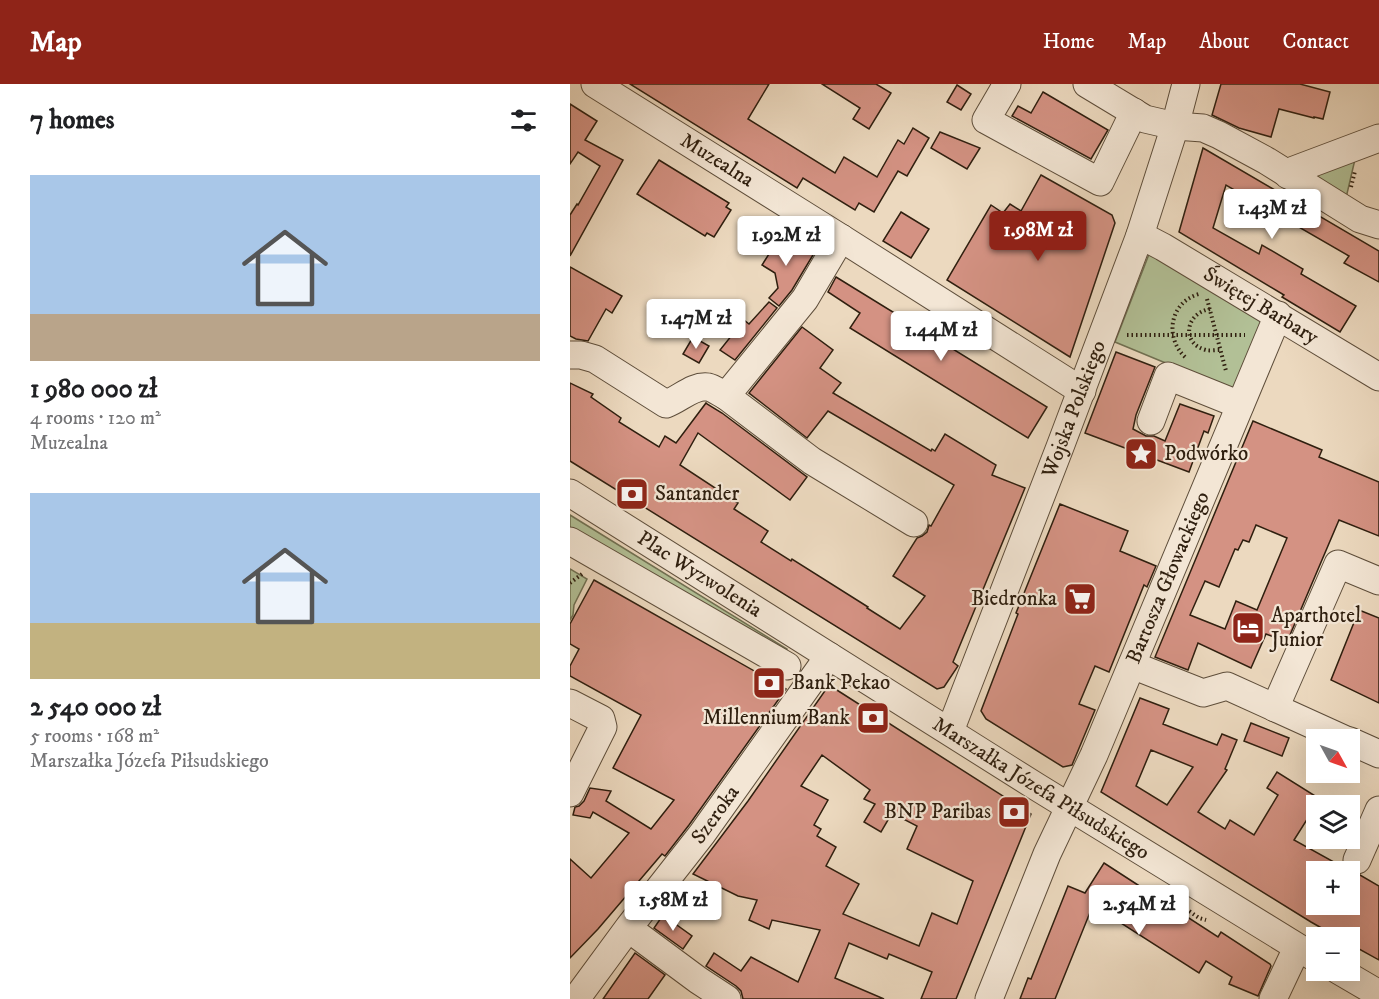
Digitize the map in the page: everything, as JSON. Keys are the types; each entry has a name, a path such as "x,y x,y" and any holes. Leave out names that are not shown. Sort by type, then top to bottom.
{"street":[{"name":"Muzealna","path":"595,84 1082,391"},
{"path":"1007,84 986,120 1100,182 1134,112"},
{"path":"1087,84 1145,119 1175,126 1203,128 1218,135 1267,161 1360,219 1379,225"},
{"name":"Wojska Polskiego","path":"950,731 1140,235 1186,84"},
{"path":"1288,175 1294,170 1371,141"},
{"name":"Świętej Barbary","path":"1140,235 1163,247 1274,325 1379,376"},
{"path":"726,396 805,299 842,238"},
{"name":"Bartosza Głowackiego","path":"989,999 1047,854 1094,756 1274,325"},
{"path":"570,355 595,359 666,404 677,400 693,389 709,387 726,396 812,461 914,523"},
{"path":"1151,421 1168,376 1240,405"},
{"name":"Plac Wyzwolenia","path":"570,493 829,656"},
{"path":"570,541 787,666"},
{"path":"1275,708 1338,564 1379,581"},
{"name":"Marszałka Józefa Piłsudskiego","path":"829,656 1306,952"},
{"name":"Szeroka","path":"576,999 628,927 702,834 829,656"},
{"path":"1132,665 1203,693 1227,686 1323,729"},
{"path":"570,703 601,719 603,727 570,793"},
{"path":"1360,745 1379,754"},
{"path":"1358,860 1379,810"},
{"path":"640,937 727,999"},
{"path":"1274,999 1306,954"},
{"path":"1357,981 1379,994"}],"path":[{"path":"1345,210 1371,141"},
{"path":"1187,360 1179,352 1174,342 1173,322 1181,305 1193,296 1205,293 1228,371 1218,369"},
{"path":"1210,309 1203,310 1193,317 1189,328 1190,335 1193,342 1205,350 1221,350"},
{"path":"1123,335 1217,334 1274,325"},
{"path":"570,583 588,570"}],"green space":[{"path":"1356,155 1346,198 1317,176 1321,172"},
{"path":"1151,249 1271,319 1238,393 1115,342"},
{"path":"570,515 787,649 786,652 570,528"},
{"path":"570,569 587,579 574,605 570,620"}],"building":[{"path":"630,84 769,84 748,119 835,173 844,157 877,177 898,140 904,144 913,128 929,138 907,176 898,171 874,212 859,203 855,210 803,178 797,188"},
{"path":"822,84 876,84 891,93 869,129 853,119 860,108"},
{"path":"1221,84 1300,84 1330,92 1323,119 1279,109 1271,137 1239,128 1212,115"},
{"path":"957,85 971,94 961,110 947,102"},
{"path":"1043,92 1108,130 1091,159 1012,116 1018,106 1031,113"},
{"path":"570,104 597,121 585,140 623,160 570,256 570,215 600,166 578,152 570,164"},
{"path":"940,132 980,148 967,169 931,148"},
{"path":"1203,148 1379,251 1379,282 1344,263 1349,256 1226,185 1213,228 1259,254 1262,245 1303,269 1301,274 1356,306 1340,332 1282,297 1284,295 1179,232"},
{"path":"659,160 729,203 726,207 731,210 714,237 707,233 705,236 637,194"},
{"path":"1041,175 1112,215 1115,223 1070,357 947,280 991,205 1003,213 1010,204 1021,211"},
{"path":"901,212 929,229 911,258 883,241"},
{"path":"781,235 813,255 792,290 779,306 769,298 778,288 775,273 762,265"},
{"path":"570,267 622,296 612,313 606,309 588,341 570,336"},
{"path":"836,277 1047,407 1028,438 850,328 860,313 828,292"},
{"path":"769,302 777,308 735,360 720,350 744,320 749,324"},
{"path":"802,327 833,350 820,368 841,383 833,393 931,451 932,449 935,451 945,434 996,465 992,475 1025,488 953,662 958,666 944,687 937,689 570,461 570,383 593,394 591,397 621,418 619,422 659,447 665,436 676,443 706,403 807,477 790,500 698,433 680,465 738,503 734,509 768,531 761,542 791,561 792,559 900,629 925,596 893,576 917,538 927,532 954,485 828,411 807,438 749,393"},
{"path":"693,337 709,346 699,363 683,354"},
{"path":"1116,352 1155,367 1136,415 1133,429 1146,436 1154,436 1165,441 1180,404 1214,416 1208,433 1204,431 1189,472 1085,433"},
{"path":"1253,421 1322,450 1319,457 1379,482 1379,536 1339,520 1287,642 1266,634 1251,668 1198,643 1188,670 1155,657","holes":["1256,525 1287,538 1257,610 1236,601 1225,629 1190,615 1205,581 1219,587 1235,549 1238,550 1243,540 1249,542"]},
{"path":"1060,504 1128,531 1120,551 1156,566 1147,587 1144,585 1109,672 1095,666 1079,704 1095,710 1072,765 1063,767 986,719 981,711 1018,614 1016,613"},
{"path":"594,580 786,689 665,856 662,854 570,958 570,859 591,878 629,833 593,812 590,818 573,815 575,807 584,801 590,788 611,791 606,801 651,829 674,800 613,768 641,715 570,676 570,666 579,649 570,644 570,624"},
{"path":"1359,610 1379,618 1379,703 1331,680"},
{"path":"829,685 1031,814 956,999 921,999 932,972 889,954 887,959 849,943 835,978 884,999 743,999 741,991 736,986 706,966 714,953 741,971 751,957 798,982 820,930 772,920 769,929 749,920 757,900 738,896 693,874 748,801","holes":["822,755 870,790 864,799 875,804 864,822 881,832 892,813 917,826 907,849 973,881 957,924 932,913 919,946 843,914 859,884 826,866 836,847 817,836 821,829 814,825 828,800 801,786"]},
{"path":"1140,698 1169,709 1163,724 1217,745 1222,734 1237,740 1225,769 1227,770 1198,812 1225,829 1230,820 1254,835 1278,795 1267,788 1277,772 1314,795 1306,795 1306,821 1294,840 1306,847 1306,849 1310,849 1332,861 1306,861 1306,915 1360,915 1360,875 1379,886 1379,960 1360,950 1360,927 1320,927 1101,792","holes":["1151,750 1193,767 1167,805 1136,786"]},
{"path":"1251,723 1289,738 1282,756 1244,741"},
{"path":"1104,863 1218,937 1221,932 1270,964 1258,996 1229,984 1232,977 1206,961 1199,973 1093,905 1055,999 1020,999 1028,978 1031,979 1068,886 1085,893"},
{"path":"663,915 692,936 683,949 654,928"},
{"path":"635,953 665,975 648,999 603,999"}],"place":[{"name":"Podwórko","path":"1141,454"},
{"name":"Santander","path":"632,494"},
{"name":"Biedronka","path":"1080,599"},
{"name":"Aparthotel Junior","path":"1248,628"},
{"name":"Bank Pekao","path":"769,683"},
{"name":"Millennium Bank","path":"873,718"},
{"name":"BNP Paribas","path":"1014,812"}]}
